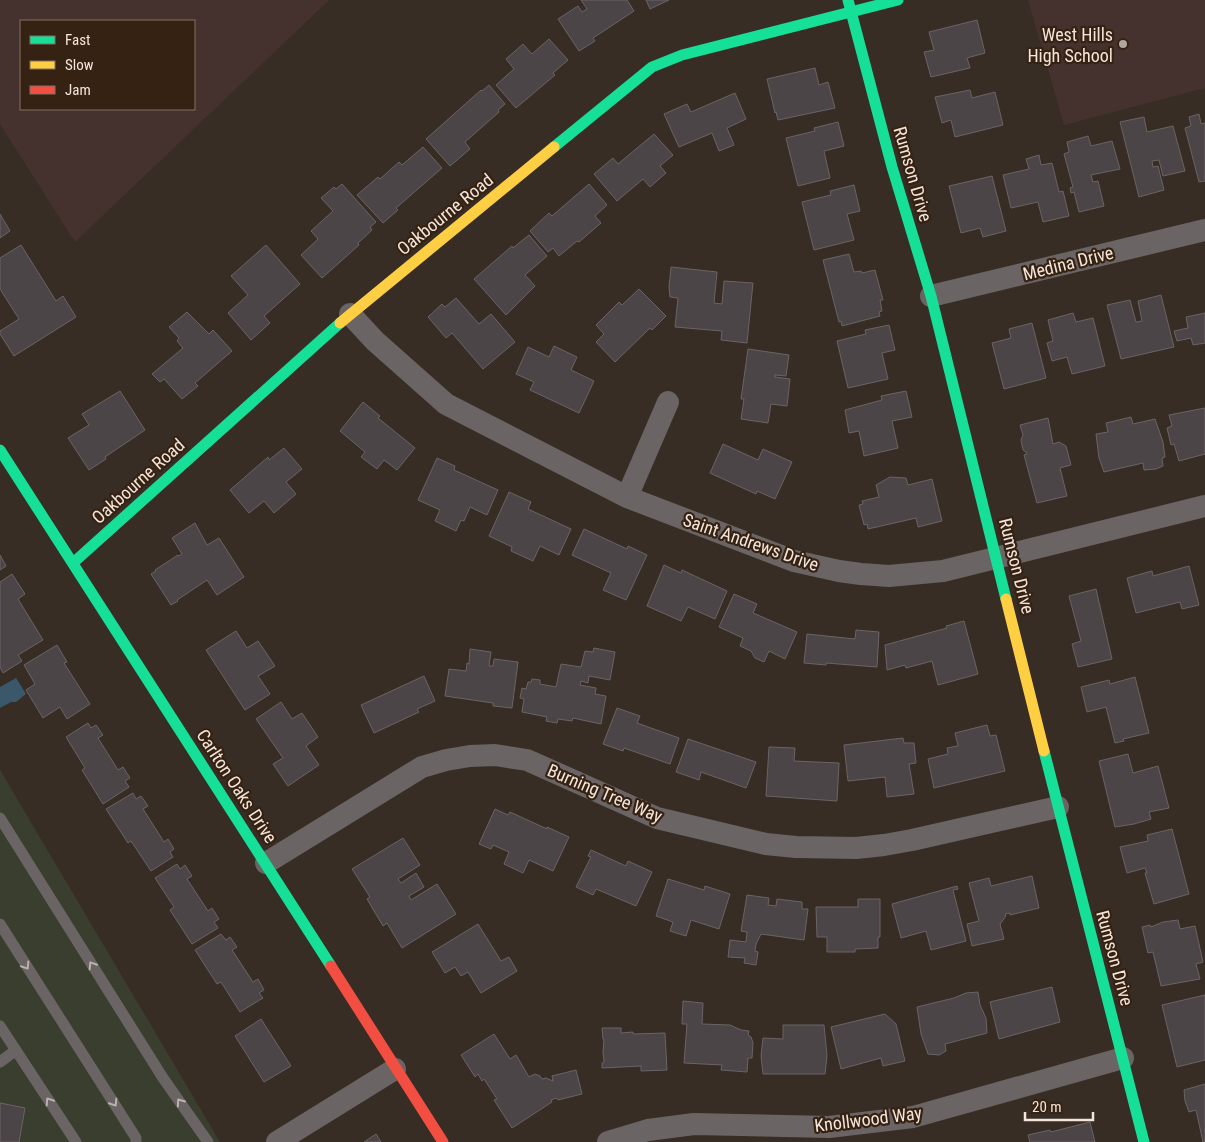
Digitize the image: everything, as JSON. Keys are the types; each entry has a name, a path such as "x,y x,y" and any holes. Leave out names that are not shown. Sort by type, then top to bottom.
{"street":[{"name":"Rumson Drive","path":"848,0 892,167 931,296 1058,807 1124,1058 1144,1142"},
{"name":"Oakbourne Road","path":"73,563 350,314 652,67 682,54 898,0"},
{"name":"Medina Drive","path":"931,296 1205,230"},
{"name":"Saint Andrews Drive","path":"350,314 375,341 446,404 626,497 794,561 839,571 888,576 943,571 1205,506"},
{"path":"626,497 668,402"},
{"name":"Carlton Oaks Drive","path":"0,450 443,1142"},
{"name":"Burning Tree Way","path":"266,864 422,767 470,756 495,755 527,760 657,818 766,844 796,847 849,848 884,845 1058,807"},
{"name":"Knollwood Way","path":"608,1142 648,1130 694,1124 829,1128 913,1116 1124,1058"},
{"path":"277,1142 395,1069"}],"lane":[{"path":"0,818 163,1078 208,1142"},
{"path":"0,924 136,1138 136,1142"},
{"path":"0,1026 76,1142"},
{"path":"0,1062 16,1050"}],"shaded area":[{"path":"0,0 329,0 75,242 0,124"},
{"name":"West Hills High School","path":"1028,0 1205,0 1205,88 1064,125"}],"green space":[{"path":"0,770 220,1142 0,1142"}],"water":[{"path":"16,678 26,694 16,702 11,702 0,708 0,687"}],"building":[{"path":"581,0 627,0 634,11 593,38 595,41 579,51 558,19 578,6 582,12 587,9"},
{"path":"646,0 669,0 650,9"},
{"path":"977,20 985,53 967,58 970,68 931,77 924,52 934,50 929,32"},
{"path":"549,39 568,60 553,73 555,75 516,108 496,85 514,69 506,59 523,44 532,54"},
{"path":"815,68 819,85 828,82 835,108 778,120 767,79"},
{"path":"489,85 505,104 498,110 499,112 465,142 470,149 450,166 426,139"},
{"path":"970,90 972,98 995,92 1003,125 955,137 951,120 942,123 935,97"},
{"path":"735,93 746,119 727,128 734,145 719,151 712,133 679,147 664,114 687,104 691,112"},
{"path":"1199,114 1201,124 1205,123 1205,181 1199,182 1185,128 1191,126 1189,117"},
{"path":"1144,117 1147,132 1173,126 1185,171 1163,176 1159,160 1152,161 1153,167 1158,166 1164,190 1139,197 1120,122"},
{"path":"838,122 844,146 824,151 830,178 798,186 786,138 815,131 814,128"},
{"path":"654,134 673,155 660,166 666,173 650,187 643,179 617,201 594,174 613,158 618,164"},
{"path":"1088,136 1091,146 1112,141 1120,169 1091,175 1093,182 1098,181 1104,206 1079,212 1074,192 1071,193 1070,188 1073,187 1064,154 1069,152 1067,142"},
{"path":"423,147 442,168 396,208 398,210 383,223 357,195 378,177 380,179 399,162 402,165"},
{"path":"1039,155 1041,165 1052,163 1059,192 1063,191 1069,216 1043,222 1038,202 1011,208 1003,175 1029,169 1026,159"},
{"path":"992,176 1006,231 983,237 980,228 961,233 949,186"},
{"path":"342,184 376,222 370,227 372,230 358,243 359,245 322,278 301,255 318,239 311,231 333,211 321,198 334,187 336,189"},
{"path":"589,184 607,205 595,216 601,223 559,256 553,248 548,252 530,231 549,213 552,216"},
{"path":"854,185 860,211 847,214 854,240 814,250 802,202 831,195 830,191"},
{"path":"0,214 10,231 0,238"},
{"path":"529,235 547,256 525,275 535,286 506,315 474,279 512,246 513,248"},
{"path":"21,245 56,301 63,296 76,317 14,356 0,334 0,331 19,319 0,289 0,258"},
{"path":"266,245 300,284 264,316 270,323 251,340 228,313 248,295 231,276"},
{"path":"849,254 854,272 861,271 862,273 875,270 883,300 880,300 882,311 879,312 880,316 842,326 841,321 839,322 823,260"},
{"path":"671,267 717,272 714,303 722,304 724,281 753,283 747,343 721,340 722,331 675,327 678,298 670,297"},
{"path":"639,289 666,316 652,330 650,328 615,362 596,342 604,334 596,325 619,302 622,305"},
{"path":"1161,295 1174,347 1121,359 1107,305 1130,300 1136,322 1142,321 1138,301"},
{"path":"456,298 479,324 491,314 515,342 483,369 452,333 446,338 428,317 442,304 445,307"},
{"path":"187,312 209,334 213,330 232,351 195,383 198,386 182,399 164,379 160,382 152,374 183,348 177,341 179,338 169,327"},
{"path":"1073,313 1076,322 1093,318 1105,366 1072,374 1067,357 1052,361 1047,343 1053,341 1048,320"},
{"path":"1205,313 1205,343 1193,345 1191,338 1177,341 1174,331 1188,328 1186,317"},
{"path":"1032,323 1046,378 1004,389 992,343 1011,338 1009,329"},
{"path":"889,325 895,350 882,353 888,379 848,388 837,341 866,334 865,330"},
{"path":"554,346 577,357 571,370 594,381 579,413 530,390 534,382 516,374 528,347 549,357"},
{"path":"748,349 789,355 786,376 775,375 775,377 790,379 787,406 771,404 768,423 741,419 744,399 741,399"},
{"path":"120,391 145,430 89,470 68,438 89,425 82,414"},
{"path":"906,391 912,417 892,421 898,448 864,456 859,431 849,433 845,410 882,400 881,396"},
{"path":"363,402 380,416 378,418 415,448 397,470 384,460 377,469 361,457 365,452 340,431"},
{"path":"1205,408 1205,454 1179,461 1174,444 1171,445 1167,428 1172,426 1169,415"},
{"path":"1131,417 1133,424 1155,419 1163,442 1165,457 1162,458 1163,466 1144,470 1143,463 1104,472 1099,458 1096,434 1108,432 1106,423"},
{"path":"1048,418 1053,444 1059,442 1066,446 1071,465 1060,468 1067,496 1037,503 1024,455 1027,454 1023,450 1021,440 1023,435 1020,425"},
{"path":"723,444 758,460 763,449 792,462 775,499 757,491 756,494 710,473"},
{"path":"284,448 302,469 286,482 296,494 274,513 264,501 249,513 230,490 268,457 269,460"},
{"path":"437,458 455,466 454,470 498,490 487,515 470,507 464,521 461,520 456,531 435,521 440,510 418,500"},
{"path":"890,477 906,478 908,485 932,479 942,521 918,527 916,518 868,529 867,524 864,525 859,505 863,504 862,501 879,497 876,485"},
{"path":"509,492 531,502 528,509 571,529 559,555 540,546 533,561 511,551 512,547 489,536"},
{"path":"195,523 207,545 219,538 244,577 217,595 207,580 171,605 151,574 182,554 172,538"},
{"path":"584,529 627,549 628,546 647,555 626,600 603,590 611,573 572,555"},
{"path":"0,555 6,566 0,570"},
{"path":"664,565 681,573 682,570 727,591 715,619 688,607 681,621 647,606"},
{"path":"1189,566 1199,605 1182,609 1180,602 1136,613 1127,578 1152,571 1153,576"},
{"path":"12,574 25,594 18,599 43,640 18,655 22,661 3,673 0,667 0,582"},
{"path":"1096,589 1112,659 1078,667 1072,644 1081,641 1069,596"},
{"path":"734,594 757,604 753,613 797,632 785,659 769,651 764,662 755,658 751,651 740,646 743,638 719,627"},
{"path":"964,621 978,674 938,685 932,661 906,668 905,665 887,670 885,645 947,628 946,626"},
{"path":"856,630 879,632 877,667 804,663 807,634 855,639"},
{"path":"236,631 247,648 258,641 275,666 258,676 270,694 245,710 206,650"},
{"path":"57,645 67,662 64,663 90,704 67,719 60,707 43,718 26,690 35,684 24,665"},
{"path":"594,648 615,652 610,680 589,676 588,683 581,681 580,685 596,688 595,694 606,696 601,724 573,718 572,721 558,719 557,723 546,721 547,717 522,712 524,699 520,698 522,688 526,689 528,682 531,682 532,679 540,680 540,684 556,687 561,664 581,667 585,651 593,652"},
{"path":"470,649 491,652 489,666 493,666 494,659 518,662 512,708 493,706 493,703 445,696 449,669 466,671 467,663 469,664"},
{"path":"424,676 435,701 417,709 419,712 374,733 361,705"},
{"path":"1135,677 1149,733 1123,739 1124,741 1115,743 1106,707 1087,712 1081,687 1109,680 1110,684"},
{"path":"281,702 292,719 302,713 318,737 306,746 319,765 288,786 273,764 283,758 256,719"},
{"path":"617,708 640,716 637,723 679,738 670,764 624,748 623,751 603,744"},
{"path":"88,723 91,728 96,725 103,735 98,738 118,770 123,767 130,778 125,781 129,787 103,804 82,770 85,768 66,737"},
{"path":"987,725 990,736 996,735 1005,771 934,788 928,759 948,754 947,748 958,746 955,733"},
{"path":"903,738 904,743 914,743 916,763 909,764 914,794 887,797 885,777 848,781 844,745"},
{"path":"688,739 756,762 746,788 701,772 699,780 676,772"},
{"path":"769,747 795,748 794,761 839,763 837,801 766,796"},
{"path":"1128,754 1133,773 1158,766 1169,808 1149,812 1151,819 1115,827 1099,761"},
{"path":"133,793 136,799 141,796 148,806 143,809 164,842 168,839 174,849 170,852 173,857 151,871 131,841 128,843 106,809"},
{"path":"495,809 508,815 510,812 569,837 553,871 529,860 523,873 504,864 509,852 493,845 491,849 479,844"},
{"path":"1172,829 1189,894 1154,904 1145,868 1127,873 1120,847 1148,841 1147,835"},
{"path":"403,838 420,865 398,879 401,883 416,873 424,887 409,896 411,900 437,884 456,914 402,948 387,923 383,926 367,899 370,897 352,869"},
{"path":"591,850 626,866 628,861 652,872 636,906 596,889 593,895 576,887 591,857 588,856"},
{"path":"177,864 180,869 185,865 192,876 187,879 208,911 212,908 219,919 214,922 218,928 192,944 170,910 174,907 155,878"},
{"path":"1032,876 1039,908 1010,915 1010,913 1005,914 1006,916 1000,924 1004,939 972,946 967,924 979,921 969,883 989,878 991,886"},
{"path":"668,879 704,890 705,886 730,894 719,929 691,920 686,936 670,931 673,922 656,916"},
{"path":"957,886 958,889 953,890 966,941 931,950 926,931 901,938 892,904"},
{"path":"747,895 769,898 768,905 776,906 777,899 802,902 802,909 808,909 804,940 761,934 756,944 755,951 758,952 756,965 744,963 745,958 728,957 730,940 746,942 747,932 741,931"},
{"path":"858,899 880,899 880,937 878,937 878,948 855,949 855,952 827,952 827,937 817,937 816,907 858,907"},
{"path":"1178,920 1180,929 1195,926 1203,962 1196,964 1200,979 1161,986 1153,952 1148,953 1142,927 1150,925 1151,927 1163,922"},
{"path":"478,924 501,961 509,957 517,971 481,993 468,972 461,976 455,967 445,973 432,952"},
{"path":"221,934 226,940 230,937 237,947 232,950 253,982 258,979 264,990 259,993 263,998 240,1012 221,982 217,984 195,950"},
{"path":"1052,987 1060,1022 999,1039 990,1002"},
{"path":"978,992 980,1005 986,1018 987,1033 945,1044 946,1051 939,1055 928,1054 921,1034 917,1007 954,998 966,993"},
{"path":"1205,995 1205,1060 1177,1067 1162,1005"},
{"path":"683,1001 703,1003 702,1024 730,1025 749,1031 748,1035 753,1043 752,1058 748,1058 747,1072 721,1070 722,1065 684,1063 687,1024 682,1024"},
{"path":"885,1014 896,1024 905,1061 883,1066 881,1058 841,1069 831,1027"},
{"path":"261,1019 291,1066 264,1082 235,1036"},
{"path":"783,1025 824,1025 827,1056 825,1074 763,1074 761,1056 763,1038 783,1039"},
{"path":"602,1028 621,1028 621,1033 633,1032 633,1034 665,1033 667,1070 641,1071 641,1066 602,1068 602,1063 604,1062 604,1039"},
{"path":"494,1034 510,1059 516,1055 529,1077 535,1074 542,1079 546,1078 553,1081 552,1076 576,1070 582,1094 551,1100 552,1102 512,1128 494,1100 497,1099 484,1079 482,1081 478,1074 475,1077 461,1055"},
{"path":"1205,1084 1205,1142 1203,1142 1196,1110 1189,1112 1184,1090"},
{"path":"0,1103 25,1108 19,1142 0,1142"},
{"path":"1090,1122 1095,1142 1030,1142 1028,1135 1050,1130 1051,1132"},
{"path":"376,1134 381,1142 364,1142"}],"traffic: fast":[{"path":"848,0 892,167 931,296 1006,599"},
{"path":"554,147 652,67 682,55 898,0"},
{"path":"73,563 340,323"},
{"path":"0,450 331,966"},
{"path":"1044,751 1144,1142"}],"traffic: slow":[{"path":"340,323 554,147"},
{"path":"1006,599 1044,751"}],"traffic: jam":[{"path":"331,966 443,1142"}],"place":[{"name":"West Hills High School","path":"1123,44"}]}
